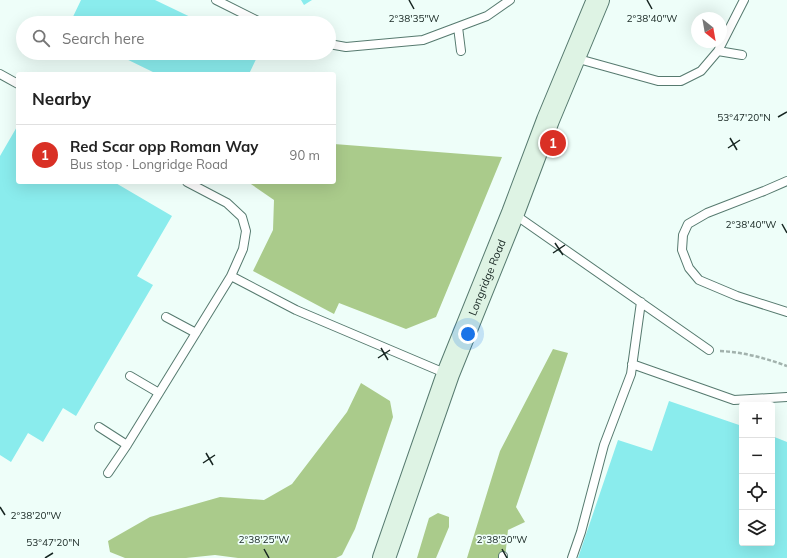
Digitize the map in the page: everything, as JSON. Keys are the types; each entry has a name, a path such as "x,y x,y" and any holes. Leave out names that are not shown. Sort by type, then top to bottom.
{"main road":[{"name":"Longridge Road","path":"384,558 448,374 513,213 548,120 598,0"}],"lane":[{"path":"216,0 248,16"},
{"path":"336,45 346,47 423,40 487,16 510,0"},
{"path":"574,58 658,82 681,81 701,72 718,51 744,0"},
{"path":"458,27 461,51"},
{"path":"718,51 742,54"},
{"path":"0,74 16,83"},
{"path":"787,181 707,213 688,224 683,235 682,250 689,268 699,280 737,296 787,312"},
{"path":"108,473 127,445 231,276 243,249 246,231 242,217 227,203 191,184"},
{"path":"513,213 709,350"},
{"path":"231,276 296,310 448,374"},
{"path":"572,558 581,532 604,445 631,374 641,302"},
{"path":"166,317 196,333"},
{"path":"632,364 734,400 787,397"},
{"path":"130,376 159,393"},
{"path":"99,427 127,445"}],"path":[{"path":"709,350 732,351 768,359 787,366"}],"green space":[{"path":"336,144 502,157 436,317 406,329 339,303 334,314 253,271 273,230 274,200 251,184 336,184"},
{"path":"553,349 568,353 516,507 525,522 508,530 505,558 467,558 500,451"},
{"path":"361,383 390,401 393,417 355,529 342,555 336,558 238,558 215,555 186,558 125,558 110,552 108,541 150,517 220,497 264,500 292,484 347,412"},
{"path":"438,513 449,517 449,527 436,558 417,558 429,518"}],"building":[{"path":"81,0 155,0 188,16 73,16"},
{"path":"301,0 312,0 304,5"},
{"path":"128,60 256,60 250,72 153,72"},
{"path":"16,128 16,184 117,184 172,216 137,276 153,285 76,416 63,408 43,442 28,433 11,462 0,455 0,156"},
{"path":"669,401 739,425 739,546 775,546 775,437 787,442 787,558 578,558 618,440 652,451"}],"place":[{"name":"Red Scar opp Roman Way","path":"553,143"}]}
